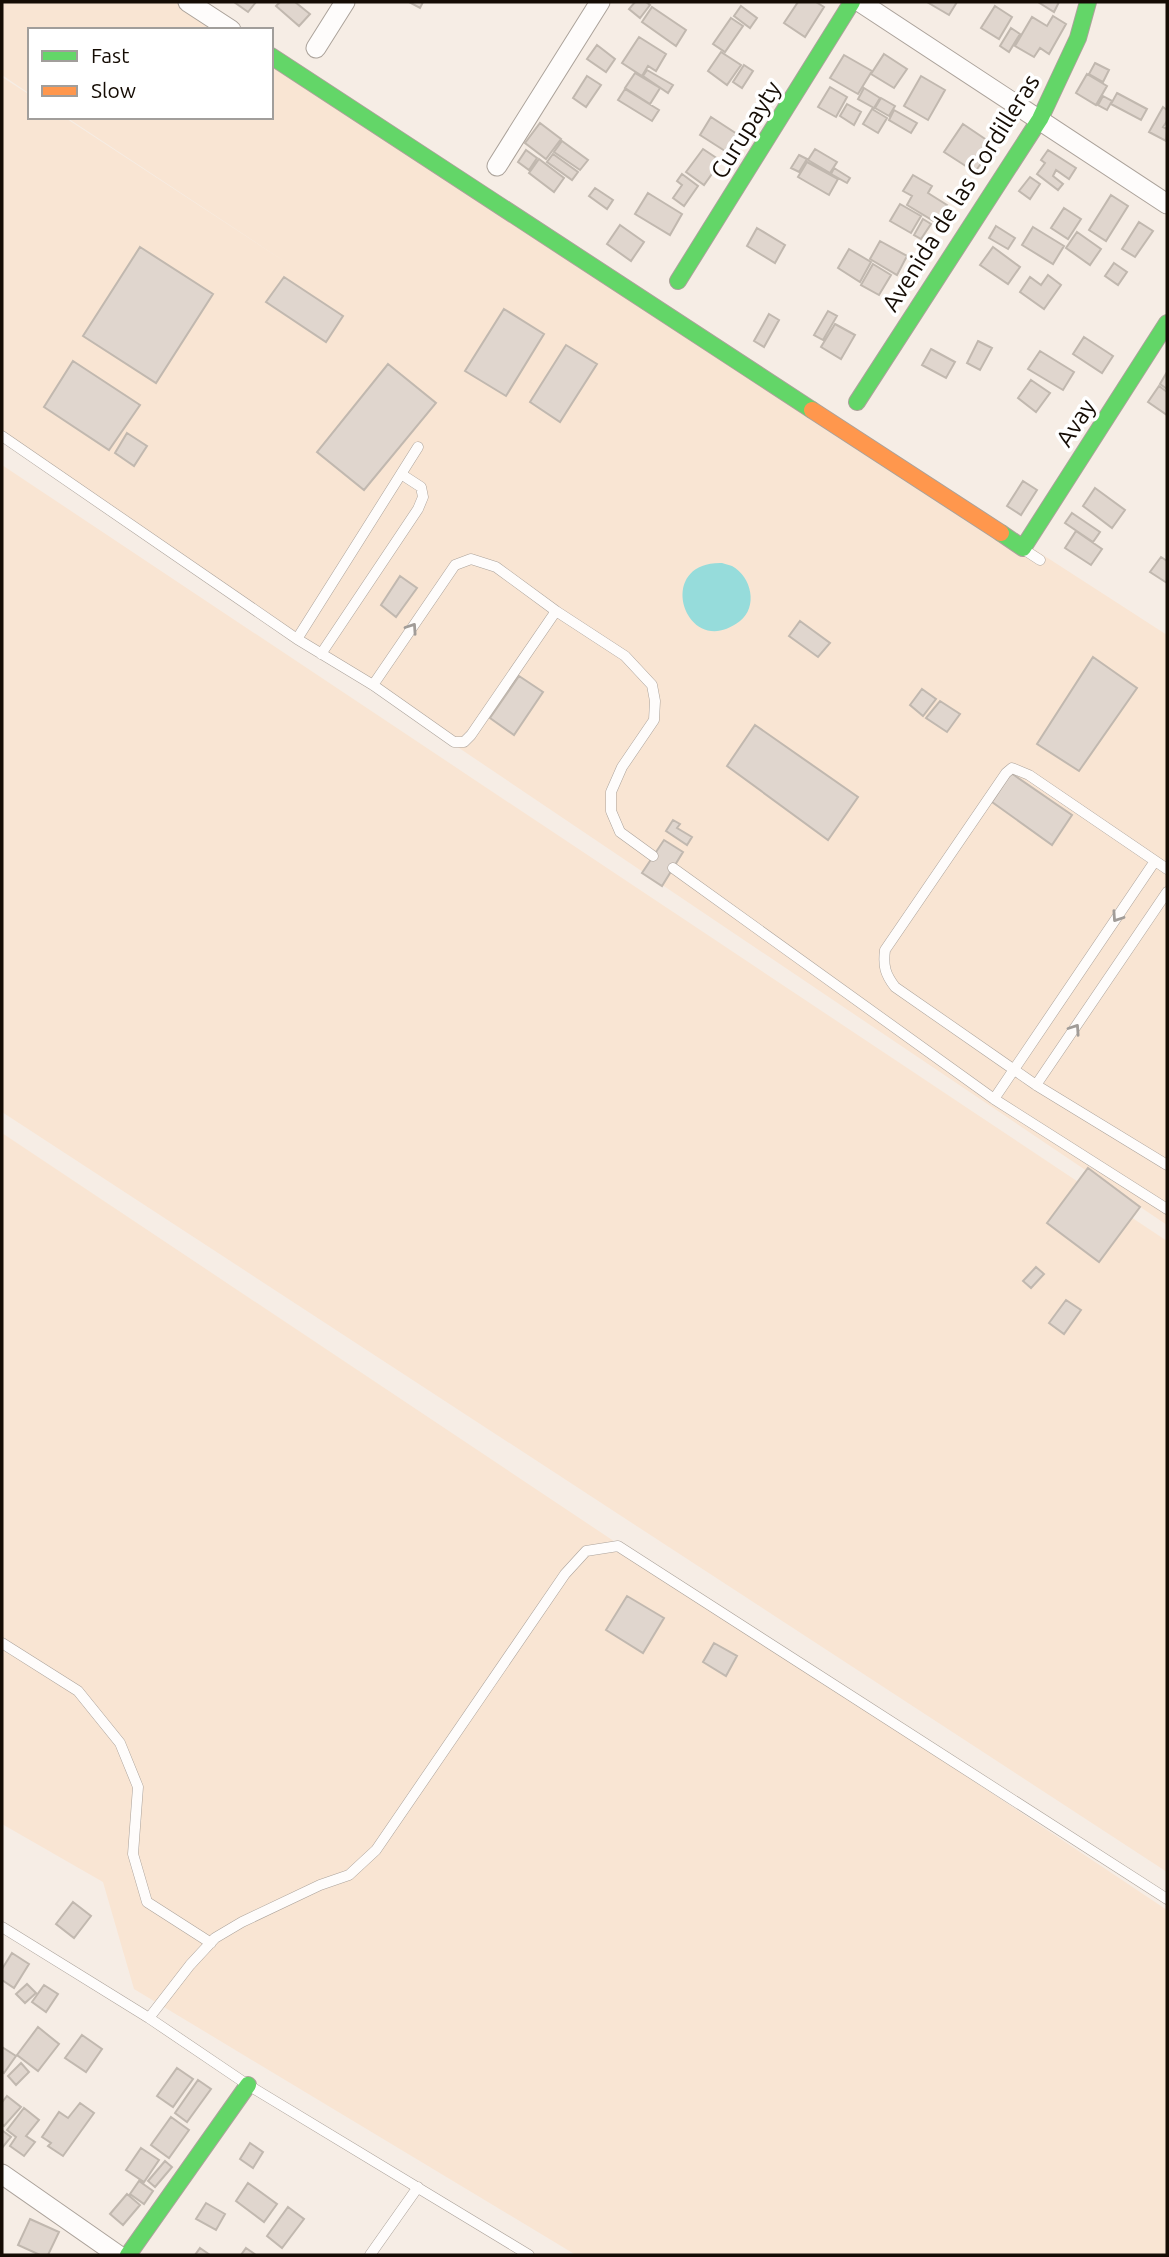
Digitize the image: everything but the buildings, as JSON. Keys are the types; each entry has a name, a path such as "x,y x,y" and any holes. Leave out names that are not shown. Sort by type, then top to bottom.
{"street":[{"path":"188,2 228,28"},
{"path":"316,48 345,2"},
{"path":"496,166 600,2"},
{"name":"Curupayty","path":"678,281 852,2"},
{"path":"860,2 1167,204"},
{"name":"Avenida de las Cordilleras","path":"857,402 1040,119 1079,38 1088,2"},
{"path":"273,57 1023,548"},
{"name":"Avay","path":"1023,548 1167,323"},
{"path":"2,2174 119,2255 248,2085"}],"lane":[{"path":"2,436 298,639 373,685 454,742 464,741 471,735 556,611"},
{"path":"298,639 418,447"},
{"path":"321,654 418,509 423,497 421,487 401,474"},
{"path":"1023,548 1040,560"},
{"path":"373,685 455,565 471,559 496,567 556,611 625,656 652,685 654,720 622,767 611,792 611,811 621,832 653,856"},
{"path":"1167,869 1029,775 1012,768 885,950 883,964 895,987 1036,1085 1167,1165"},
{"path":"994,1099 1155,861"},
{"path":"673,868 994,1099 1167,1209"},
{"path":"1036,1085 1167,892"},
{"path":"149,2018 190,1965 211,1943 242,1922 320,1885 349,1875 376,1850 565,1574 586,1552 618,1546 1167,1899"},
{"path":"2,1643 78,1691 120,1743 138,1787 133,1854 147,1902 211,1943"},
{"path":"2,1927 149,2018 248,2085 528,2255"},
{"path":"370,2255 418,2187"}],"shaded area":[{"path":"2,2 188,2 228,28 28,28 28,93 2,75"},
{"path":"273,57 1167,635 1167,1225 2,440 2,77 28,94 28,119 67,119 296,269 69,119 273,119"},
{"path":"2,465 1167,1241 1167,1872 2,1112"},
{"path":"2,1133 1167,1910 1167,2255 576,2255 134,1989 103,1882 2,1824"}],"water":[{"path":"722,563 732,566 744,577 750,592 749,608 740,621 721,630 705,629 692,621 684,607 683,592 688,577 700,567"}],"traffic: fast":[{"path":"678,281 852,2"},
{"path":"857,402 1040,119 1078,38 1088,2"},
{"path":"273,57 812,410"},
{"path":"1001,533 1023,548 1167,323"},
{"path":"128,2255 248,2085"}],"traffic: slow":[{"path":"812,410 1001,533"}]}
